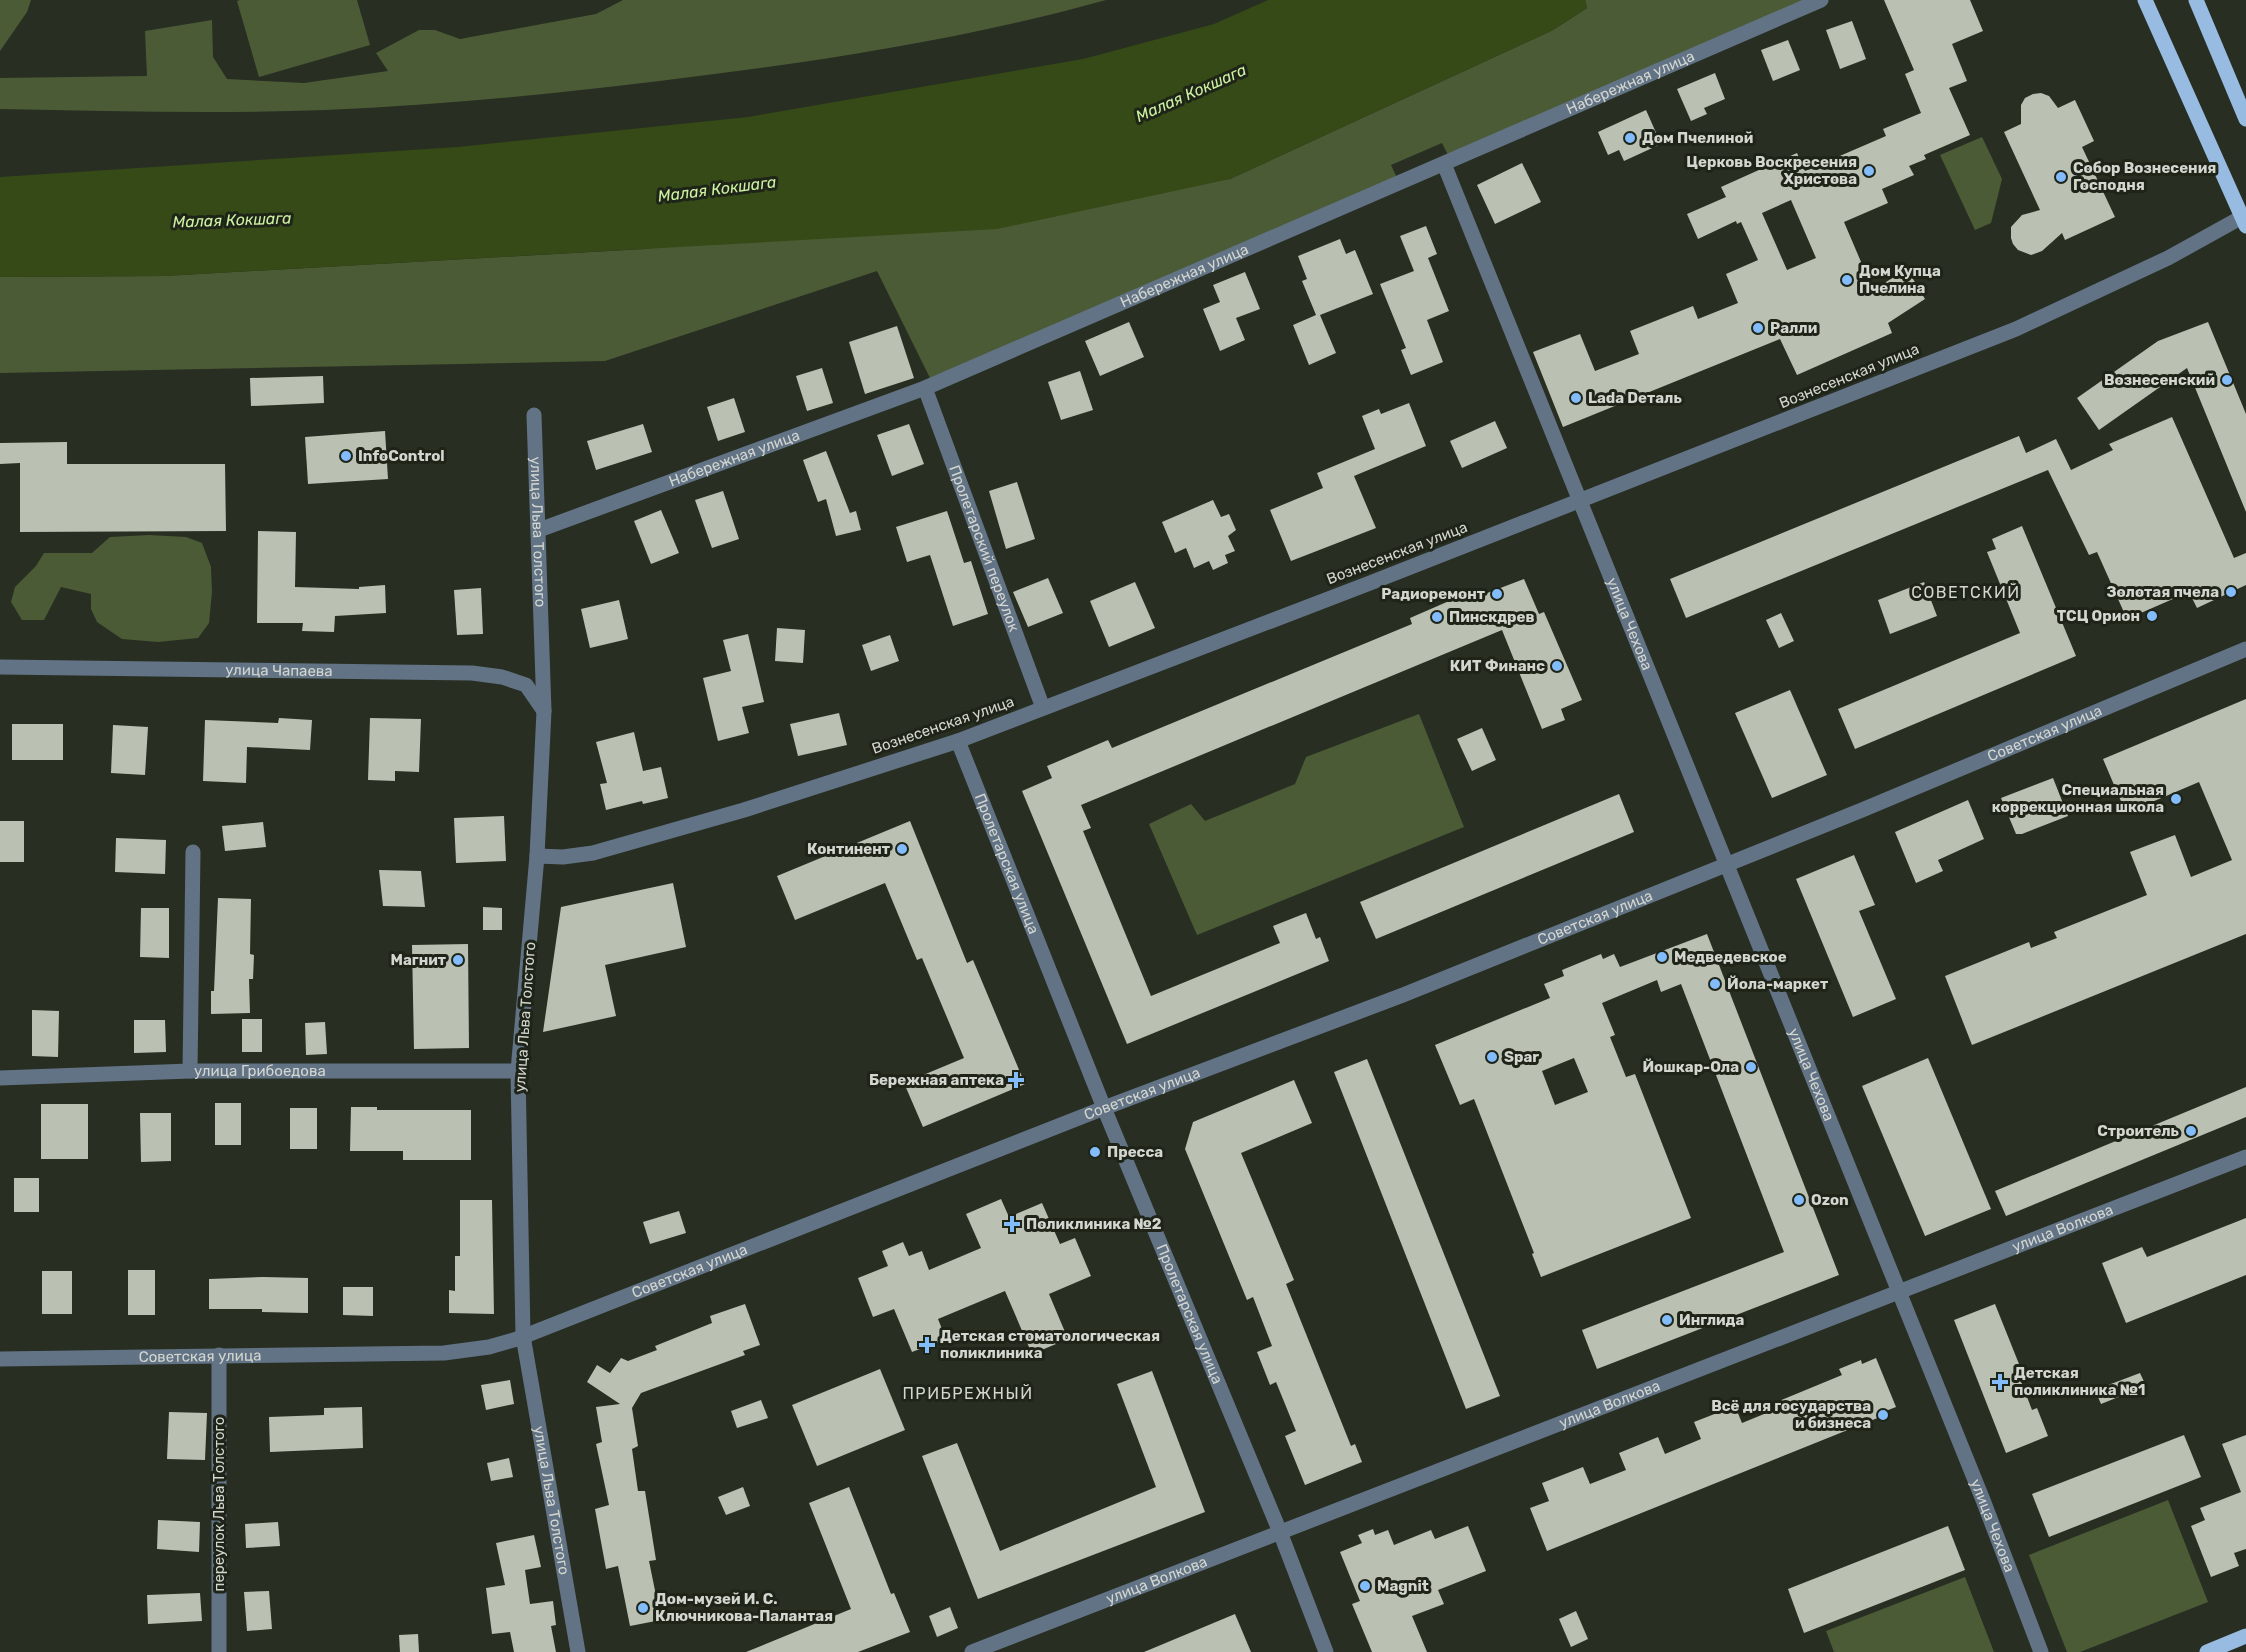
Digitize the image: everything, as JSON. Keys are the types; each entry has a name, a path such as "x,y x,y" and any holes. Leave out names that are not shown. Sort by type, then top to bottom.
{"main road":[{"path":"2145,0 2245,219"},
{"path":"2196,0 2246,119"},
{"path":"2206,1652 2246,1636"}],"street":[{"name":"Набережная улица","path":"539,530 925,387 1821,0"},
{"name":"улица Чехова","path":"1444,164 1899,1292 2041,1652"},
{"name":"Вознесенская улица","path":"537,856 563,857 593,853 744,810 958,741 2016,329 2168,258 2245,219"},
{"name":"Пролетарский переулок","path":"925,387 1044,708"},
{"name":"улица Льва Толстого","path":"534,414 544,711 537,856 519,1071 523,1336 578,1652"},
{"name":"Советская улица","path":"0,1359 444,1353 489,1347 523,1336 1104,1108 1398,998 1727,865 2246,649"},
{"name":"улица Чапаева","path":"0,667 472,673 502,677 526,685 544,711"},
{"name":"Пролетарская улица","path":"958,741 1104,1108 1280,1532 1326,1652"},
{"path":"190,1071 193,852"},
{"name":"улица Грибоедова","path":"0,1078 190,1071 519,1071"},
{"name":"улица Волкова","path":"972,1652 2246,1157"},
{"name":"переулок Льва Толстого","path":"219,1355 219,1652"}],"shaded area":[{"path":"0,0 31,0 27,12 0,51"},
{"path":"357,0 370,45 259,77 237,1"},
{"path":"623,0 1106,0 1006,25 904,46 699,76 512,97 372,108 284,111 162,112 0,109 0,78 147,76 145,31 212,20 213,57 227,79 304,83 388,71 376,53 419,30 435,30 460,39 596,14"},
{"path":"1585,0 1808,0 1449,157 1442,143 1391,165 1398,180 930,378 877,271 605,361 0,373 0,277 164,276 645,249 1230,179 1553,30 1587,8"},
{"path":"1982,137 2002,179 1991,223 1975,230 1940,155"},
{"path":"149,535 186,537 202,543 211,567 212,592 209,623 198,638 158,642 122,639 97,622 91,609 91,594 61,587 44,620 22,620 11,602 15,587 36,566 44,553 92,553 110,537"},
{"path":"1419,714 1464,827 1197,935 1149,824 1191,804 1205,821 1295,784 1306,757"},
{"path":"2168,1500 2208,1602 2080,1652 2067,1652 2029,1555"},
{"path":"1965,1577 1994,1652 1834,1652 1826,1631"}],"water":[{"name":"Малая Кокшага","path":"1268,0 1585,0 1587,8 1553,30 1230,179 997,229 164,276 0,277 0,177 458,147 748,117 1083,59 1214,24"}],"building":[{"path":"1884,0 1970,0 1983,31 1952,44 1967,81 1949,88 1970,135 1924,155 1926,159 1909,166 1914,175 1882,189 1888,203 1844,222 1873,290 1907,269 1925,299 1888,323 1892,333 1797,375 1780,339 1563,427 1533,352 1580,334 1595,371 1639,354 1630,331 1693,306 1698,319 1738,303 1726,274 1758,260 1741,222 1737,224 1736,221 1698,239 1687,214 1726,197 1721,187 1797,153 1805,171 1886,136 1883,129 1921,113 1905,74 1914,70","holes":["1791,200 1816,258 1787,270 1762,213"]},
{"path":"1852,21 1866,59 1840,69 1826,30"},
{"path":"1788,40 1800,70 1773,81 1761,50"},
{"path":"1715,73 1725,99 1704,108 1707,114 1691,121 1677,89"},
{"name":"Собор Вознесения Господня","path":"2041,93 2049,96 2058,108 2075,100 2094,141 2082,147 2115,217 2065,240 2062,233 2042,251 2031,255 2018,250 2013,244 2011,227 2022,215 2040,210 2004,132 2021,124 2021,105 2025,98"},
{"name":"Дом Пчелиной","path":"1646,110 1661,144 1624,161 1619,150 1608,155 1598,132"},
{"path":"1522,163 1541,202 1495,224 1477,185"},
{"path":"1426,226 1437,254 1428,258 1449,311 1427,320 1443,362 1411,375 1401,350 1406,348 1380,284 1414,271 1400,236"},
{"path":"1340,239 1346,254 1355,250 1373,294 1320,315 1336,353 1309,365 1293,325 1316,315 1302,281 1307,279 1298,256"},
{"path":"1245,272 1260,309 1236,318 1245,340 1220,351 1203,309 1220,302 1213,285"},
{"path":"1129,322 1144,357 1100,376 1085,341"},
{"path":"2208,322 2246,414 2246,512 2187,368 2099,430 2077,398 2158,341"},
{"path":"897,326 914,378 865,394 849,342"},
{"path":"822,368 833,403 807,411 796,376"},
{"path":"1080,371 1093,410 1061,420 1048,382"},
{"path":"323,376 324,403 251,406 250,378"},
{"path":"734,398 745,432 718,441 707,407"},
{"path":"1409,403 1426,446 1354,476 1376,528 1291,561 1270,510 1323,488 1317,473 1375,449 1362,416 1379,409 1381,414"},
{"path":"2172,417 2234,558 2246,553 2246,585 2197,608 2189,592 2127,619 2097,552 2089,555 2048,470 1686,618 1670,579 2019,436 2026,453 2056,439 2071,470 2113,450 2109,444"},
{"path":"1495,421 1507,448 1462,468 1450,441"},
{"path":"643,424 652,452 596,470 587,441"},
{"path":"909,424 924,464 892,476 877,435"},
{"path":"385,431 388,479 308,484 305,437"},
{"path":"67,442 67,464 225,464 226,531 20,532 20,463 0,464 0,443"},
{"path":"826,451 850,513 856,511 861,530 836,536 826,499 818,502 803,460"},
{"path":"1017,482 1035,539 1006,549 989,491"},
{"path":"723,491 739,539 712,548 695,500"},
{"path":"1213,500 1221,517 1229,514 1236,530 1228,536 1235,551 1225,555 1228,563 1213,570 1209,561 1194,568 1186,548 1175,553 1162,522"},
{"path":"661,510 679,553 651,564 634,521"},
{"path":"947,511 964,563 971,561 988,614 953,626 930,555 907,562 896,527"},
{"path":"2022,526 2076,656 1855,749 1838,709 2020,633 1987,552 1996,549 1992,539"},
{"path":"258,531 296,532 295,587 359,589 359,587 385,585 386,613 335,616 334,632 302,631 303,623 257,623"},
{"path":"1048,578 1063,613 1028,627 1013,592"},
{"path":"1524,579 1539,614 1544,612 1582,700 1561,709 1565,720 1542,729 1502,630 1081,805 1091,828 1083,831 1151,996 1280,943 1273,926 1306,913 1316,939 1320,937 1329,961 1127,1044 1022,791 1052,778 1047,766 1108,740 1112,748 1412,624 1410,618 1479,588 1482,595"},
{"path":"1135,582 1155,628 1109,647 1090,601"},
{"path":"1924,582 1937,616 1890,634 1878,600"},
{"path":"481,588 483,634 457,635 454,590"},
{"path":"619,600 628,639 590,648 581,609"},
{"path":"1781,613 1794,641 1779,648 1766,620"},
{"path":"777,628 805,630 803,663 775,661"},
{"path":"748,634 764,702 742,707 749,733 718,741 703,678 731,671 723,640"},
{"path":"890,635 899,661 871,671 862,645"},
{"path":"1790,690 1827,775 1772,798 1735,713"},
{"path":"2246,699 2246,934 1972,1045 1945,976 2029,942 2031,948 2057,938 2054,932 2147,895 2130,852 2175,835 2191,877 2232,860 2199,782 2126,813 2103,759"},
{"path":"839,713 847,745 798,756 790,724"},
{"path":"279,718 312,720 310,750 247,747 246,783 203,781 205,720 278,723"},
{"path":"370,718 421,719 419,772 395,771 395,781 368,780"},
{"path":"12,724 63,724 63,760 12,760"},
{"path":"113,725 148,727 145,775 111,773"},
{"path":"1482,728 1496,760 1472,771 1457,739"},
{"path":"634,732 643,771 661,767 668,798 643,804 642,801 606,810 600,784 607,783 596,742"},
{"path":"2053,778 2068,816 2022,834 2016,834 2001,798"},
{"path":"1619,794 1634,832 1376,939 1360,902"},
{"path":"1968,800 1984,839 1938,860 1943,871 1916,883 1895,832"},
{"path":"504,816 506,861 456,863 454,818"},
{"path":"0,821 24,821 24,862 0,862"},
{"path":"910,821 967,963 973,960 1025,1084 923,1127 904,1083 964,1058 922,958 917,960 885,883 795,920 777,876"},
{"path":"263,822 266,847 225,851 222,826"},
{"path":"116,838 166,840 165,874 115,872"},
{"path":"1854,855 1875,905 1859,911 1896,999 1853,1017 1796,879"},
{"path":"379,870 421,871 425,907 383,906"},
{"path":"673,883 686,947 605,965 616,1016 543,1032 561,907"},
{"path":"218,898 251,899 250,954 254,955 253,979 249,979 250,1013 211,1014"},
{"path":"483,907 502,908 502,930 483,930"},
{"path":"141,908 169,908 169,958 140,957"},
{"path":"1707,934 1839,1275 1597,1369 1582,1330 1784,1252 1681,984 1661,992 1657,980 1602,1003 1615,1035 1610,1037 1626,1077 1635,1074 1691,1218 1541,1277 1532,1254 1534,1253 1474,1099 1460,1105 1435,1045 1550,998 1544,984 1564,976 1562,970 1601,954 1603,959 1614,954 1620,967","holes":["1574,1058 1588,1092 1555,1105 1542,1071"]},
{"path":"468,944 469,1048 414,1049 412,945"},
{"path":"32,1010 59,1011 58,1057 32,1056"},
{"path":"242,1019 262,1019 262,1052 242,1052"},
{"path":"134,1020 165,1020 166,1052 134,1053"},
{"path":"325,1022 327,1054 306,1055 305,1023"},
{"path":"1928,1058 1991,1209 1925,1236 1862,1086"},
{"path":"1367,1059 1500,1396 1466,1409 1334,1072"},
{"path":"1294,1080 1312,1123 1241,1153 1294,1280 1286,1284 1351,1446 1355,1444 1362,1462 1305,1485 1285,1436 1296,1431 1276,1382 1270,1385 1257,1352 1272,1346 1253,1297 1247,1300 1185,1149 1193,1122"},
{"name":"Строитель","path":"2246,1087 2246,1117 2006,1216 1995,1191"},
{"path":"215,1103 241,1103 241,1145 215,1145"},
{"path":"41,1104 88,1104 88,1159 41,1159"},
{"path":"351,1107 377,1107 377,1110 471,1110 471,1160 403,1160 403,1151 350,1151"},
{"path":"290,1108 317,1108 317,1149 290,1149"},
{"path":"140,1113 171,1113 171,1161 141,1162"},
{"path":"14,1178 39,1178 39,1212 14,1212"},
{"path":"1001,1199 1009,1217 1042,1203 1060,1244 1075,1238 1091,1276 1049,1294 1068,1339 1032,1354 1005,1291 938,1319 946,1339 912,1352 894,1309 873,1317 858,1278 888,1266 882,1251 903,1242 909,1256 922,1251 929,1270 981,1248 966,1214"},
{"path":"460,1200 492,1200 494,1314 449,1313 449,1290 455,1291 455,1256 460,1256"},
{"path":"679,1211 686,1233 650,1244 643,1222"},
{"path":"2246,1218 2246,1275 2126,1323 2102,1263 2142,1247 2147,1257"},
{"path":"128,1270 155,1270 155,1315 128,1315"},
{"path":"42,1271 72,1271 72,1314 42,1314"},
{"path":"308,1278 308,1313 262,1312 262,1309 209,1309 209,1279"},
{"path":"343,1287 373,1287 373,1316 343,1315"},
{"path":"745,1304 760,1345 743,1351 745,1355 641,1393 632,1408 638,1446 632,1449 638,1491 645,1491 656,1560 649,1561 661,1620 630,1626 618,1566 606,1569 595,1509 609,1505 596,1444 602,1442 596,1407 620,1404 587,1382 597,1365 610,1373 621,1358 628,1361 657,1350 655,1346 712,1323 710,1316"},
{"name":"Детская поликлиника №1","path":"1995,1304 2023,1374 2019,1376 2032,1410 2037,1408 2048,1436 2006,1453 1954,1320"},
{"path":"1876,1358 1896,1407 1883,1412 1885,1415 1547,1551 1530,1508 1549,1501 1542,1483 1583,1467 1590,1484 1626,1470 1619,1453 1658,1437 1665,1454 1701,1439 1694,1422 1735,1406 1742,1423 1781,1407 1779,1401 1842,1375 1839,1369 1861,1360 1862,1364"},
{"path":"880,1369 905,1430 817,1466 792,1405"},
{"path":"1152,1371 1205,1512 978,1599 922,1456 957,1443 1000,1551 1156,1487 1117,1384"},
{"path":"2140,1373 2146,1386 2101,1404 2095,1390"},
{"path":"510,1380 514,1404 486,1410 481,1385"},
{"path":"761,1400 768,1418 737,1428 731,1411"},
{"path":"362,1407 363,1448 270,1452 269,1417 324,1415 324,1408"},
{"path":"169,1412 207,1413 205,1460 167,1459"},
{"path":"2184,1435 2201,1477 2049,1537 2032,1494"},
{"path":"2246,1435 2246,1549 2234,1553 2239,1566 2211,1577 2191,1526 2205,1520 2200,1508 2241,1492 2222,1444"},
{"path":"509,1458 513,1477 491,1481 487,1463"},
{"path":"743,1487 750,1506 726,1515 718,1497"},
{"path":"849,1487 891,1594 894,1593 910,1632 858,1652 746,1652 851,1609 809,1503"},
{"path":"158,1520 200,1522 199,1552 157,1549"},
{"path":"278,1522 280,1546 246,1548 245,1524"},
{"path":"1468,1526 1486,1571 1438,1590 1444,1604 1412,1616 1427,1652 1372,1652 1352,1604 1360,1601 1340,1552 1362,1543 1358,1535 1373,1529 1375,1535 1388,1530 1394,1545 1431,1530 1435,1539"},
{"path":"1948,1526 1965,1570 1804,1633 1788,1589"},
{"path":"534,1535 541,1567 525,1570 530,1604 553,1601 556,1625 551,1626 556,1652 514,1652 510,1632 492,1634 486,1588 505,1585 496,1543"},
{"path":"269,1591 272,1629 247,1631 244,1592"},
{"path":"200,1593 202,1621 148,1624 147,1595"},
{"path":"950,1607 958,1628 937,1637 929,1616"},
{"path":"1576,1611 1588,1639 1571,1647 1559,1619"},
{"path":"1235,1614 1251,1652 1144,1652"},
{"path":"418,1634 419,1652 400,1652 399,1635"}],"place":[{"name":"Дом Пчелиной","path":"1630,138"},
{"name":"Церковь Воскресения Христова","path":"1869,171"},
{"name":"Собор Вознесения Господня","path":"2061,177"},
{"name":"Дом Купца Пчелина","path":"1847,280"},
{"name":"Ралли","path":"1758,328"},
{"name":"Вознесенский","path":"2227,380"},
{"name":"Lada Dеталь","path":"1576,398"},
{"name":"InfoControl","path":"346,456"},
{"name":"Золотая пчела","path":"2231,592"},
{"name":"Радиоремонт","path":"1497,594"},
{"name":"ТСЦ Орион","path":"2152,616"},
{"name":"Пинскдрев","path":"1437,617"},
{"name":"КИТ Финанс","path":"1557,666"},
{"name":"Специальная коррекционная школа","path":"2176,799"},
{"name":"Континент","path":"902,849"},
{"name":"Медведевское","path":"1662,957"},
{"name":"Магнит","path":"458,960"},
{"name":"Йола-маркет","path":"1715,984"},
{"name":"Spar","path":"1492,1057"},
{"name":"Йошкар-Ола","path":"1751,1067"},
{"name":"Бережная аптека","path":"1016,1080"},
{"name":"Строитель","path":"2191,1131"},
{"name":"Пресса","path":"1095,1152"},
{"name":"Ozon","path":"1799,1200"},
{"name":"Поликлиника №2","path":"1012,1224"},
{"name":"Инглида","path":"1667,1320"},
{"name":"Детская стоматологическая поликлиника","path":"927,1345"},
{"name":"Детская поликлиника №1","path":"2000,1382"},
{"name":"Всё для государства и бизнеса","path":"1883,1415"},
{"name":"Magnit","path":"1365,1586"},
{"name":"Дом-музей И. С. Ключникова-Палантая","path":"643,1608"}],"district":[{"name":"СОВЕТСКИЙ","path":"1966,592"},
{"name":"ПРИБРЕЖНЫЙ","path":"968,1393"}]}
